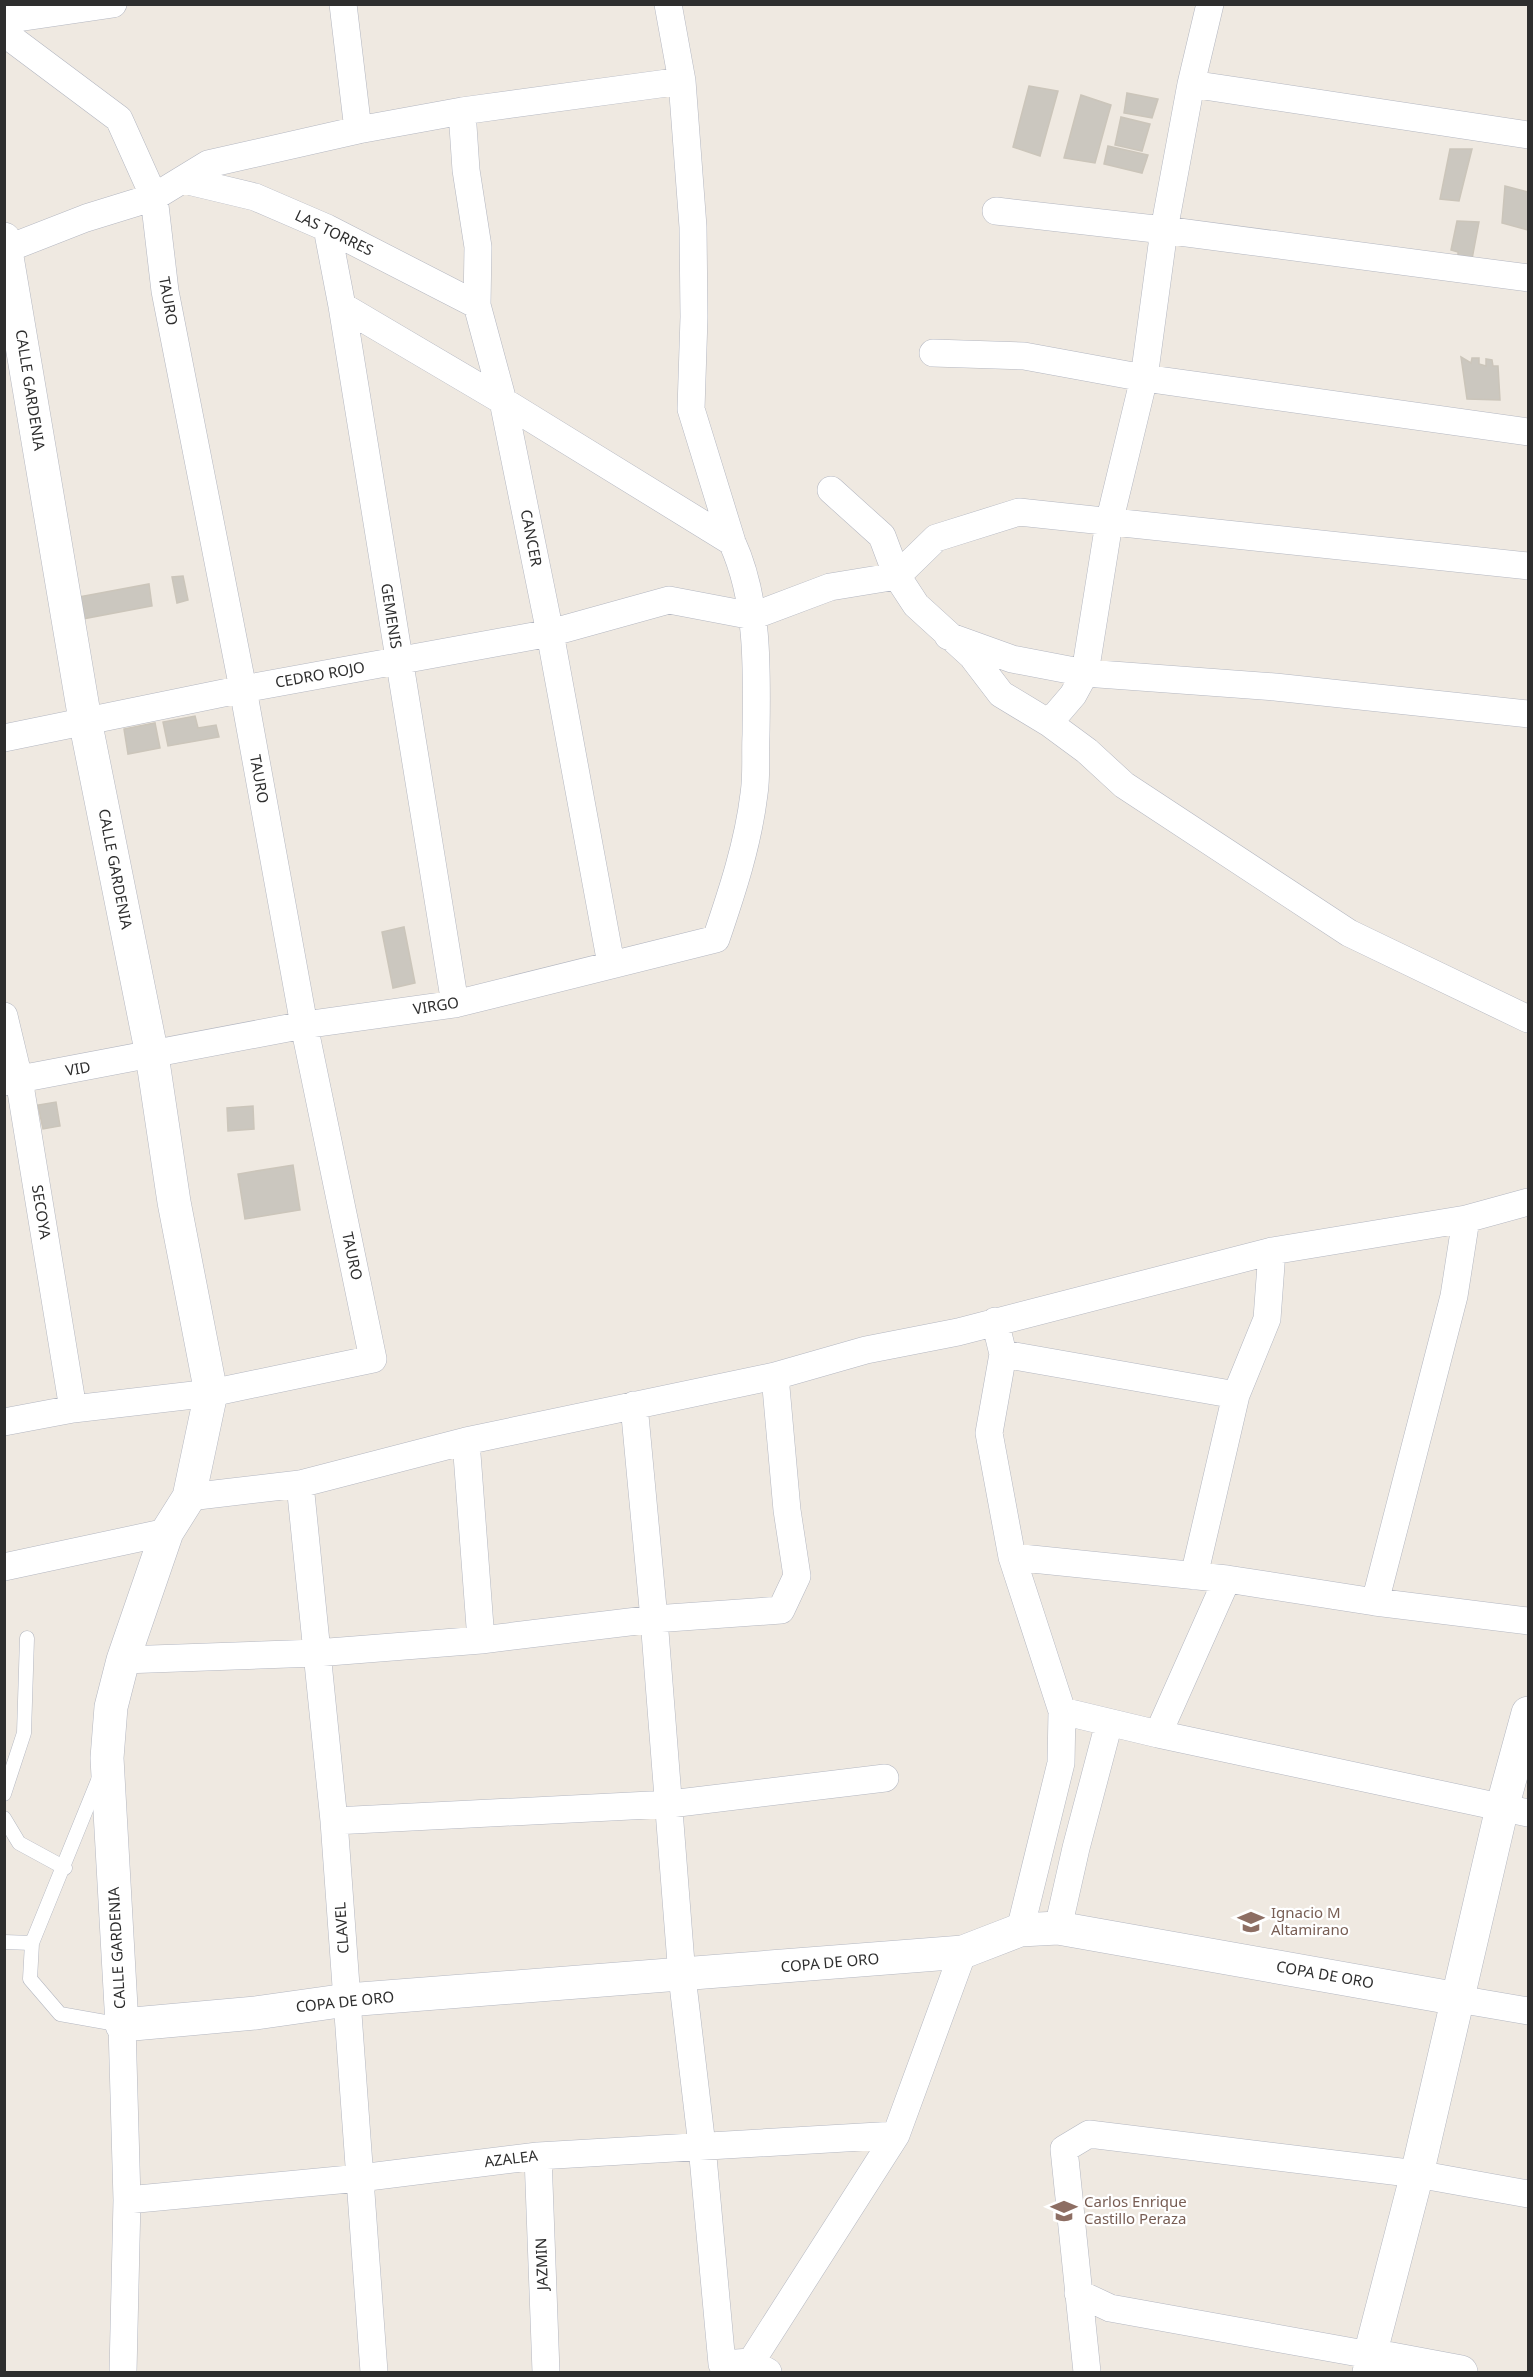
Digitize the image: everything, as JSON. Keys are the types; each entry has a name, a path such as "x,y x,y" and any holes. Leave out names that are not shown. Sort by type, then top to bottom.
{"street":[{"path":"4,20 113,4"},
{"path":"343,4 358,130"},
{"path":"668,4 682,81 693,227 694,317 691,409 732,542 741,562 753,616 830,587 897,576 936,538 1019,512 1528,566"},
{"path":"1049,723 1073,695 1085,673 1109,523 1144,378 1164,230 1191,84 1210,4"},
{"path":"4,33 119,119 154,197"},
{"path":"5,246 154,197 208,164 358,130 462,111 682,81"},
{"path":"1191,84 1528,135"},
{"name":"CANCER","path":"462,111 466,170 478,247 477,305 503,401 550,633 611,964"},
{"name":"LAS TORRES","path":"184,180 255,197 327,228 477,305"},
{"name":"TAURO","path":"154,197 165,291 243,689 304,1025 373,1359 211,1393"},
{"path":"996,212 1164,230 1528,278"},
{"name":"GEMENIS","path":"327,228 342,306 455,1004"},
{"name":"CALLE GARDENIA","path":"5,246 85,720 152,1055 174,1202 211,1393 189,1497 167,1532 123,1660 111,1707 107,1758 122,2025 127,2200 123,2373"},
{"path":"342,306 503,401 732,542"},
{"path":"933,353 1024,356 1144,378 1528,432"},
{"path":"831,489 882,536 897,576 916,605 972,656 1001,694 1049,723 1087,751 1124,785 1349,933 1528,1019"},
{"name":"CEDRO ROJO","path":"4,738 243,689 550,633 669,600 753,616"},
{"name":"VIRGO","path":"152,1055 304,1025 455,1004 716,939 739,870 755,793 756,710 753,616"},
{"path":"948,636 1012,659 1085,673 1275,687 1528,714"},
{"name":"SECOYA","path":"4,1016 12,1081 73,1409"},
{"name":"VID","path":"12,1081 152,1055"},
{"path":"189,1497 300,1484 466,1441 774,1376 866,1350 958,1332 1272,1251 1466,1219 1528,1202"},
{"path":"1375,1602 1454,1296 1466,1219"},
{"path":"1194,1576 1236,1395 1266,1319 1272,1251"},
{"path":"995,1321 1003,1354 989,1432 1012,1557 1062,1711 1061,1763 1020,1930"},
{"path":"1003,1354 1236,1395"},
{"path":"123,1660 316,1653 481,1640 654,1619 781,1610 797,1576 787,1510 774,1376"},
{"path":"4,1422 73,1409 211,1393"},
{"path":"634,1405 670,1804 682,1976 702,2145 717,2368 760,2367 896,2135 963,1952"},
{"path":"466,1441 481,1640"},
{"name":"CLAVEL","path":"300,1484 334,1821 374,2373"},
{"path":"4,1567 167,1532"},
{"path":"1012,1557 1227,1579 1375,1602 1528,1621"},
{"path":"1158,1734 1227,1579"},
{"path":"1062,1711 1158,1734 1515,1810"},
{"path":"1368,2364 1417,2174 1458,1999 1515,1810 1528,1713"},
{"path":"1058,1928 1076,1848 1109,1723"},
{"path":"334,1821 670,1804 885,1778"},
{"name":"COPA DE ORO","path":"122,2025 256,2013 347,2000 682,1976 963,1952 1020,1930 1058,1928 1528,2011"},
{"path":"1087,2373 1064,2149 1089,2134 1417,2174 1528,2194"},
{"name":"AZALEA","path":"127,2200 360,2178 538,2156 896,2135"},
{"name":"JAZMIN","path":"538,2156 546,2373"},
{"path":"1078,2293 1110,2307 1368,2364 1461,2373"}],"lane":[{"path":"4,1794 24,1732 27,1638"},
{"path":"107,1758 32,1943 30,1979 60,2014 122,2025"},
{"path":"4,1818 19,1843 64,1868"},
{"path":"4,1942 32,1943"}],"building":[{"path":"1029,86 1058,91 1040,156 1013,147"},
{"path":"1127,93 1158,99 1152,118 1124,113"},
{"path":"1081,95 1111,105 1095,163 1064,158"},
{"path":"1121,117 1150,124 1142,151 1115,145"},
{"path":"1108,146 1148,155 1142,173 1104,164"},
{"path":"1450,149 1472,149 1459,201 1440,199"},
{"path":"1505,186 1528,192 1528,230 1502,223"},
{"path":"1457,221 1479,222 1472,259 1458,257 1458,252 1451,250"},
{"path":"1461,357 1471,363 1472,358 1479,358 1479,364 1486,366 1486,359 1492,360 1493,366 1498,366 1500,400 1467,399"},
{"path":"183,576 188,600 177,603 172,577"},
{"path":"149,584 152,606 77,620 73,598"},
{"path":"195,716 198,728 216,725 219,737 168,746 163,722"},
{"path":"155,723 160,748 128,754 124,729"},
{"path":"404,927 415,983 393,988 382,932"},
{"path":"56,1102 60,1126 43,1129 38,1105"},
{"path":"253,1106 254,1129 228,1131 227,1108"},
{"path":"293,1165 300,1210 245,1219 238,1174"}],"place":[{"name":"Ignacio M Altamirano","path":"1251,1922"},
{"name":"Carlos Enrique Castillo Peraza","path":"1064,2211"}]}
